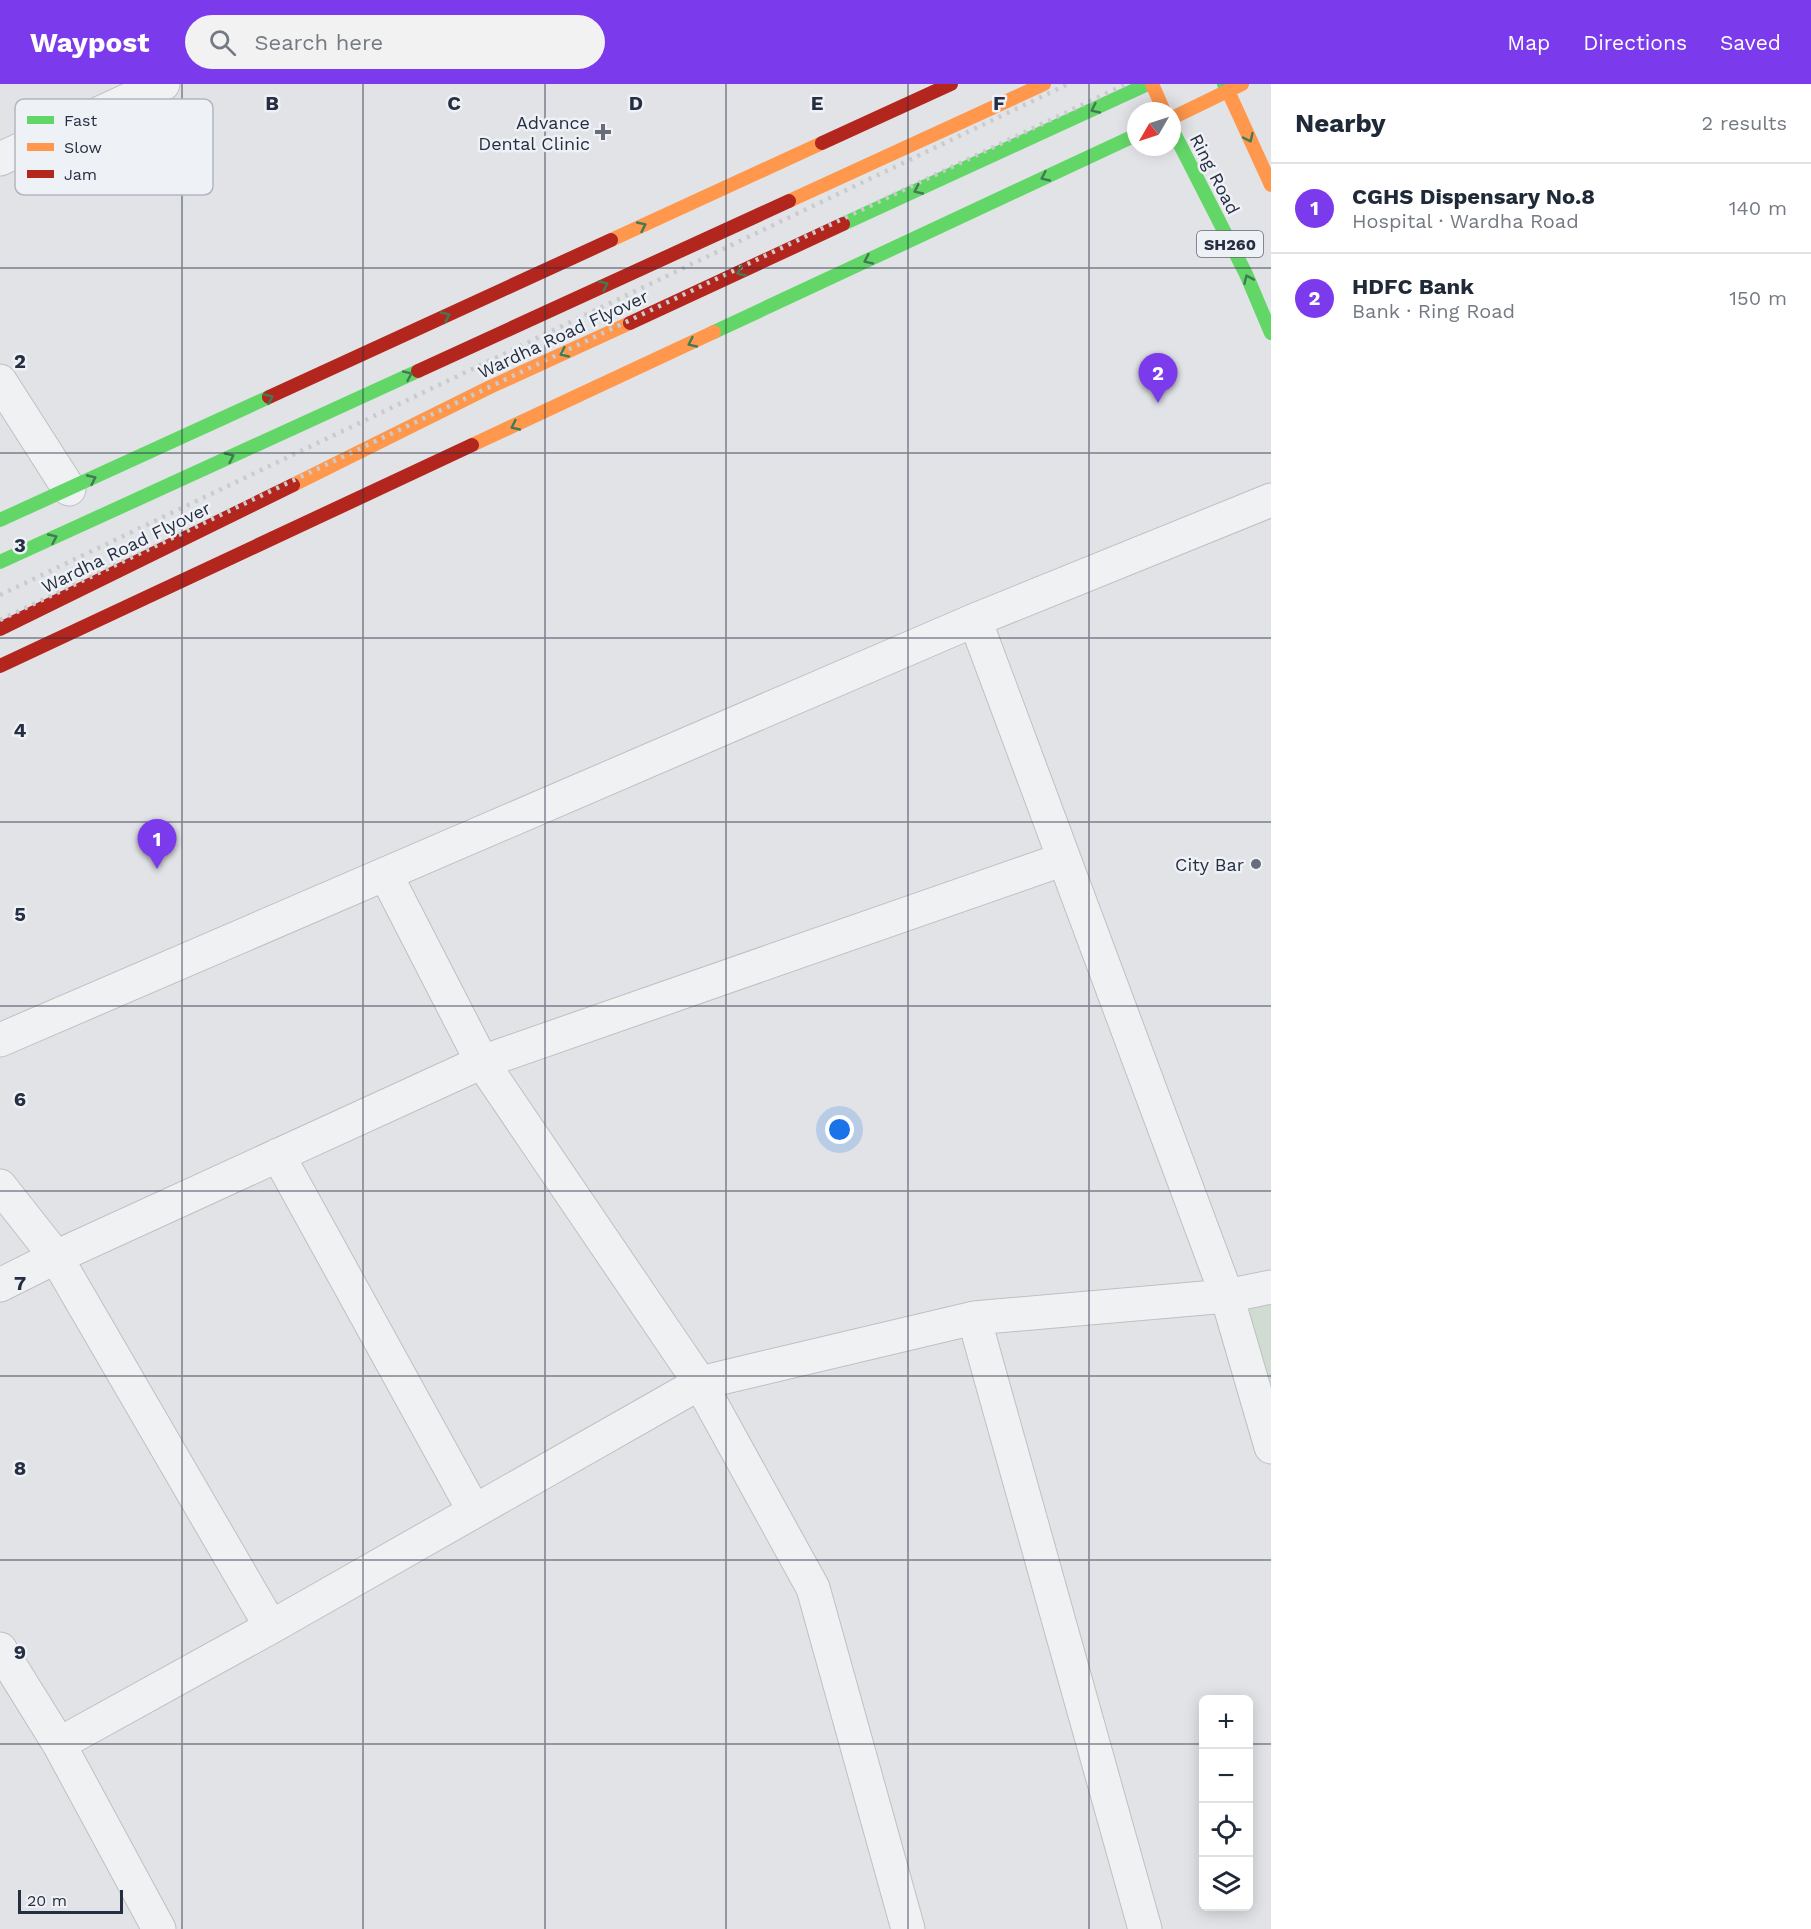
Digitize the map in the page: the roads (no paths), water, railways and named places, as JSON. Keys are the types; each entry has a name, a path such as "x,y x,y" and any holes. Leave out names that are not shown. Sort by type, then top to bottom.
{"main road":[{"path":"0,520 951,84"},
{"name":"Wardha Road Flyover","path":"0,562 1044,84"},
{"path":"1150,84 1159,102"},
{"name":"Wardha Road Flyover","path":"0,629 490,387 1150,84"},
{"path":"1181,113 1226,87 1242,84"},
{"path":"1226,87 1271,185"},
{"path":"0,666 1127,139"},
{"name":"Ring Road","path":"1181,147 1246,274 1271,333"}],"street":[{"path":"130,99 163,84"},
{"path":"0,159 15,152"},
{"path":"0,381 69,489"},
{"path":"0,1040 975,620 1271,500"},
{"path":"975,620 1227,1296 1271,1447"},
{"path":"0,1285 56,1257 482,1062 1064,859"},
{"path":"386,875 482,1062 700,1383 813,1588 908,1929"},
{"path":"278,1155 474,1511"},
{"path":"0,1186 56,1257 271,1627"},
{"path":"58,1744 271,1627 700,1383 974,1318 1227,1296 1271,1287"},
{"path":"974,1318 1145,1929"},
{"path":"0,1649 58,1744 159,1929"}],"railway":[{"path":"0,595 1068,84"},
{"path":"0,620 1126,84"}],"place":[{"name":"Advance Dental Clinic","path":"603,132"},
{"name":"HDFC Bank","path":"1158,403"},
{"name":"City Bar","path":"1256,864"},
{"name":"CGHS Dispensary No.8","path":"157,869"}]}
